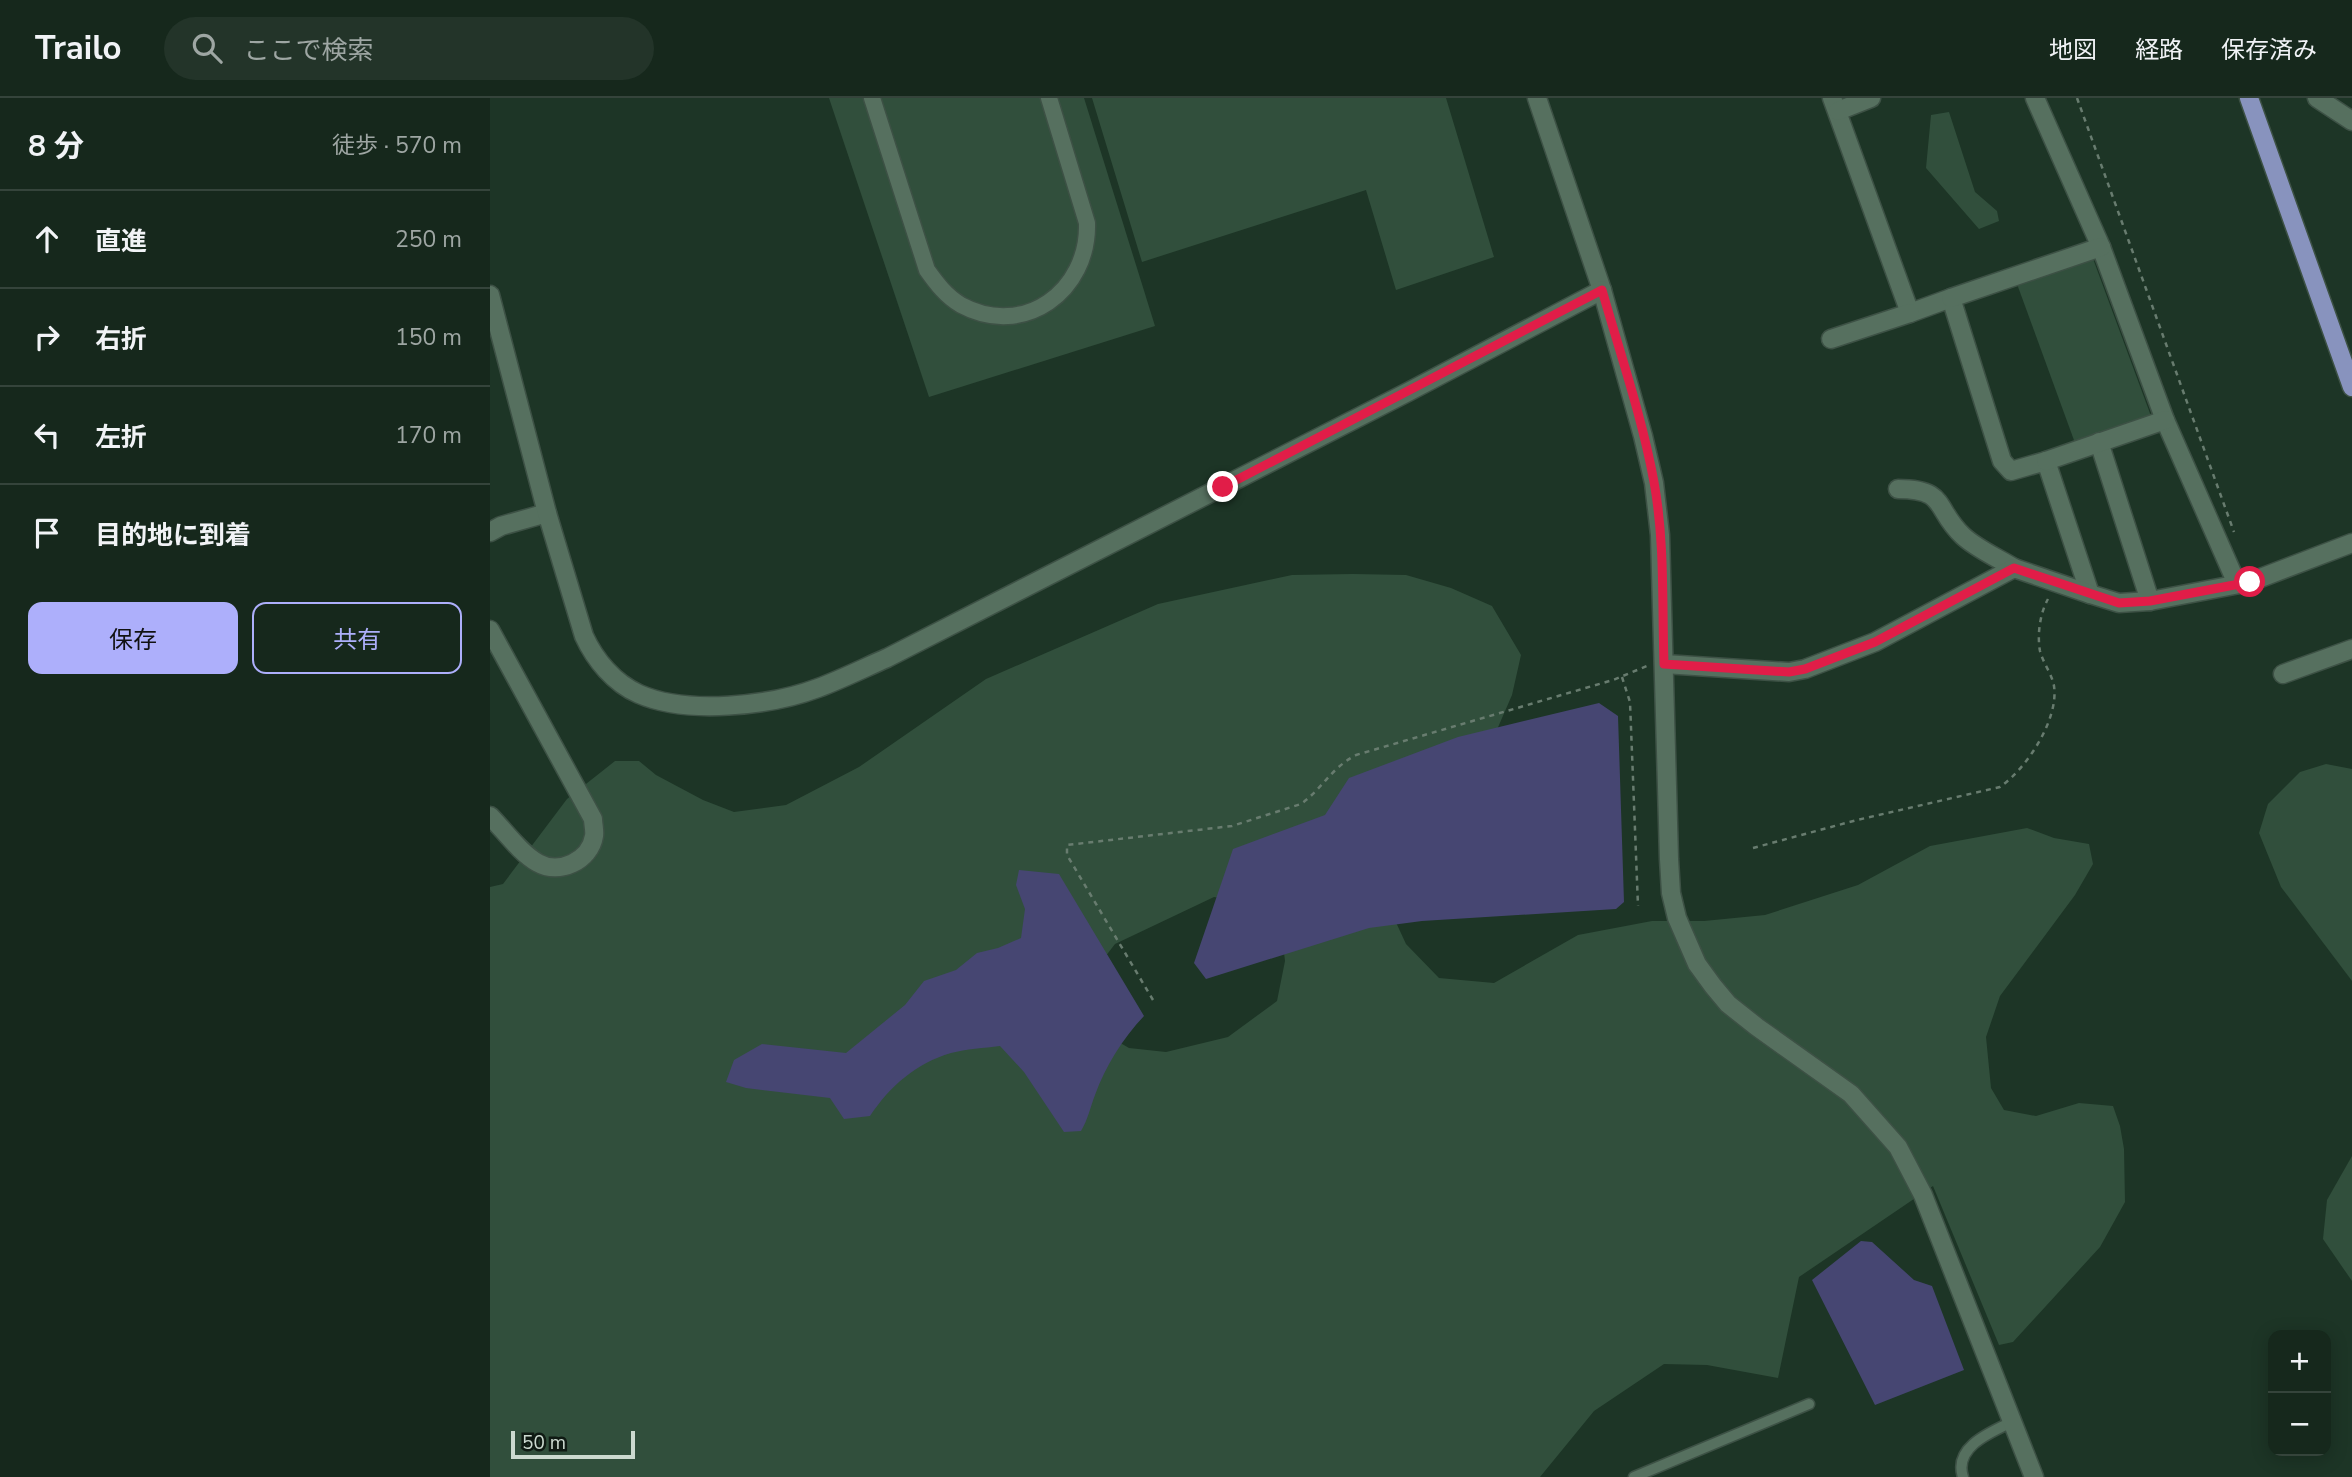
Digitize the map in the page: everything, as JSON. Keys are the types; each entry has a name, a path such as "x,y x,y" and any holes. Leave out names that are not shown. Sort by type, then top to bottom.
{"main road":[{"path":"2249,98 2352,387"}],"street":[{"path":"872,98 927,270 943,292 961,304 981,313 1001,316 1024,314 1050,302 1069,285 1082,262 1088,241 1087,223 1049,98"},
{"path":"1537,98 1602,290 1654,483 1660,535 1671,893 1677,918 1697,964 1728,1004 1851,1094 1898,1147 1923,1195 2034,1477"},
{"path":"1871,98 1835,104 1910,313"},
{"path":"2035,98 2101,247 2165,421 2237,583"},
{"path":"2317,98 2352,121"},
{"path":"1831,339 2101,247"},
{"path":"490,295 547,513 584,636 592,653 619,682 638,693 667,703 743,704 817,689 887,658 1602,290"},
{"path":"1951,298 2003,461 2011,471 2165,421"},
{"path":"2099,443 2150,601"},
{"path":"2046,461 2090,594"},
{"path":"1898,489 1917,489 1932,494 1963,536 2014,568 2119,603 2150,601 2250,582 2352,543"},
{"path":"490,532 547,513"},
{"path":"1664,664 1789,672 1805,669 1875,642 2014,568"},
{"path":"490,630 593,819 594,835 590,848 578,861 562,867 548,866 537,863 490,816"},
{"path":"2283,674 2352,649"}],"lane":[{"path":"1634,1477 1809,1404"},
{"path":"1963,1477 1961,1471 1965,1456 1975,1441 2012,1422"}],"path":[{"path":"2077,98 2238,543"},
{"path":"1753,848 1857,820 2000,787 2009,781 2022,769 2032,753 2054,702 2054,686 2040,650 2040,622 2053,582"},
{"path":"1153,1000 1067,855 1068,845 1232,826 1301,804 1311,797 1339,764 1356,755 1622,677 1652,664 1664,664"},
{"path":"1622,677 1630,702 1638,906"}],"green space":[{"path":"829,98 1084,98 1155,326 929,397"},
{"path":"1092,98 1446,98 1494,257 1396,290 1366,190 1142,262"},
{"path":"1949,112 1975,192 1997,211 1999,221 1979,229 1926,168 1931,115"},
{"path":"2092,256 2151,416 2075,443 2017,284"},
{"path":"1292,575 1406,575 1451,588 1492,606 1521,655 1512,695 1486,755 1387,903 1406,944 1439,978 1494,983 1578,935 1652,921 1704,921 1765,915 1858,885 1930,846 2027,828 2054,838 2089,844 2093,864 2075,895 2000,996 1986,1037 1991,1088 2004,1110 2036,1116 2079,1103 2113,1106 2124,1149 2125,1202 2100,1247 2013,1342 1999,1345 1933,1186 1799,1277 1778,1378 1707,1365 1664,1364 1594,1411 1540,1477 490,1477 490,887 503,884 567,799 615,761 639,761 656,775 703,800 734,812 786,805 859,767 986,679 1158,604","holes":["1214,897 1239,901 1282,935 1285,961 1277,1001 1228,1037 1166,1052 1129,1048 1110,1037 1095,970 1115,944"]},
{"path":"2326,764 2352,769 2352,981 2281,887 2259,833 2268,804 2300,772"},
{"path":"2352,1156 2352,1281 2323,1239 2327,1200"}],"water":[{"path":"1599,703 1618,716 1624,902 1616,909 1422,921 1369,928 1206,979 1194,963 1233,849 1325,815 1349,778 1458,737"},
{"path":"1019,870 1059,874 1144,1016 1109,1063 1081,1131 1064,1132 1024,1072 1000,1046 957,1052 926,1063 904,1077 870,1116 844,1119 830,1098 746,1088 726,1082 734,1060 762,1044 846,1053 905,1005 924,981 956,970 977,953 1021,938 1025,909 1016,885"},
{"path":"1861,1241 1872,1242 1914,1280 1932,1286 1964,1370 1875,1405 1812,1280"}],"route":[{"path":"1223,487 1602,290 1654,483 1660,535 1664,664 1789,672 1805,669 1875,642 2014,568 2119,603 2150,601 2250,582"}]}
